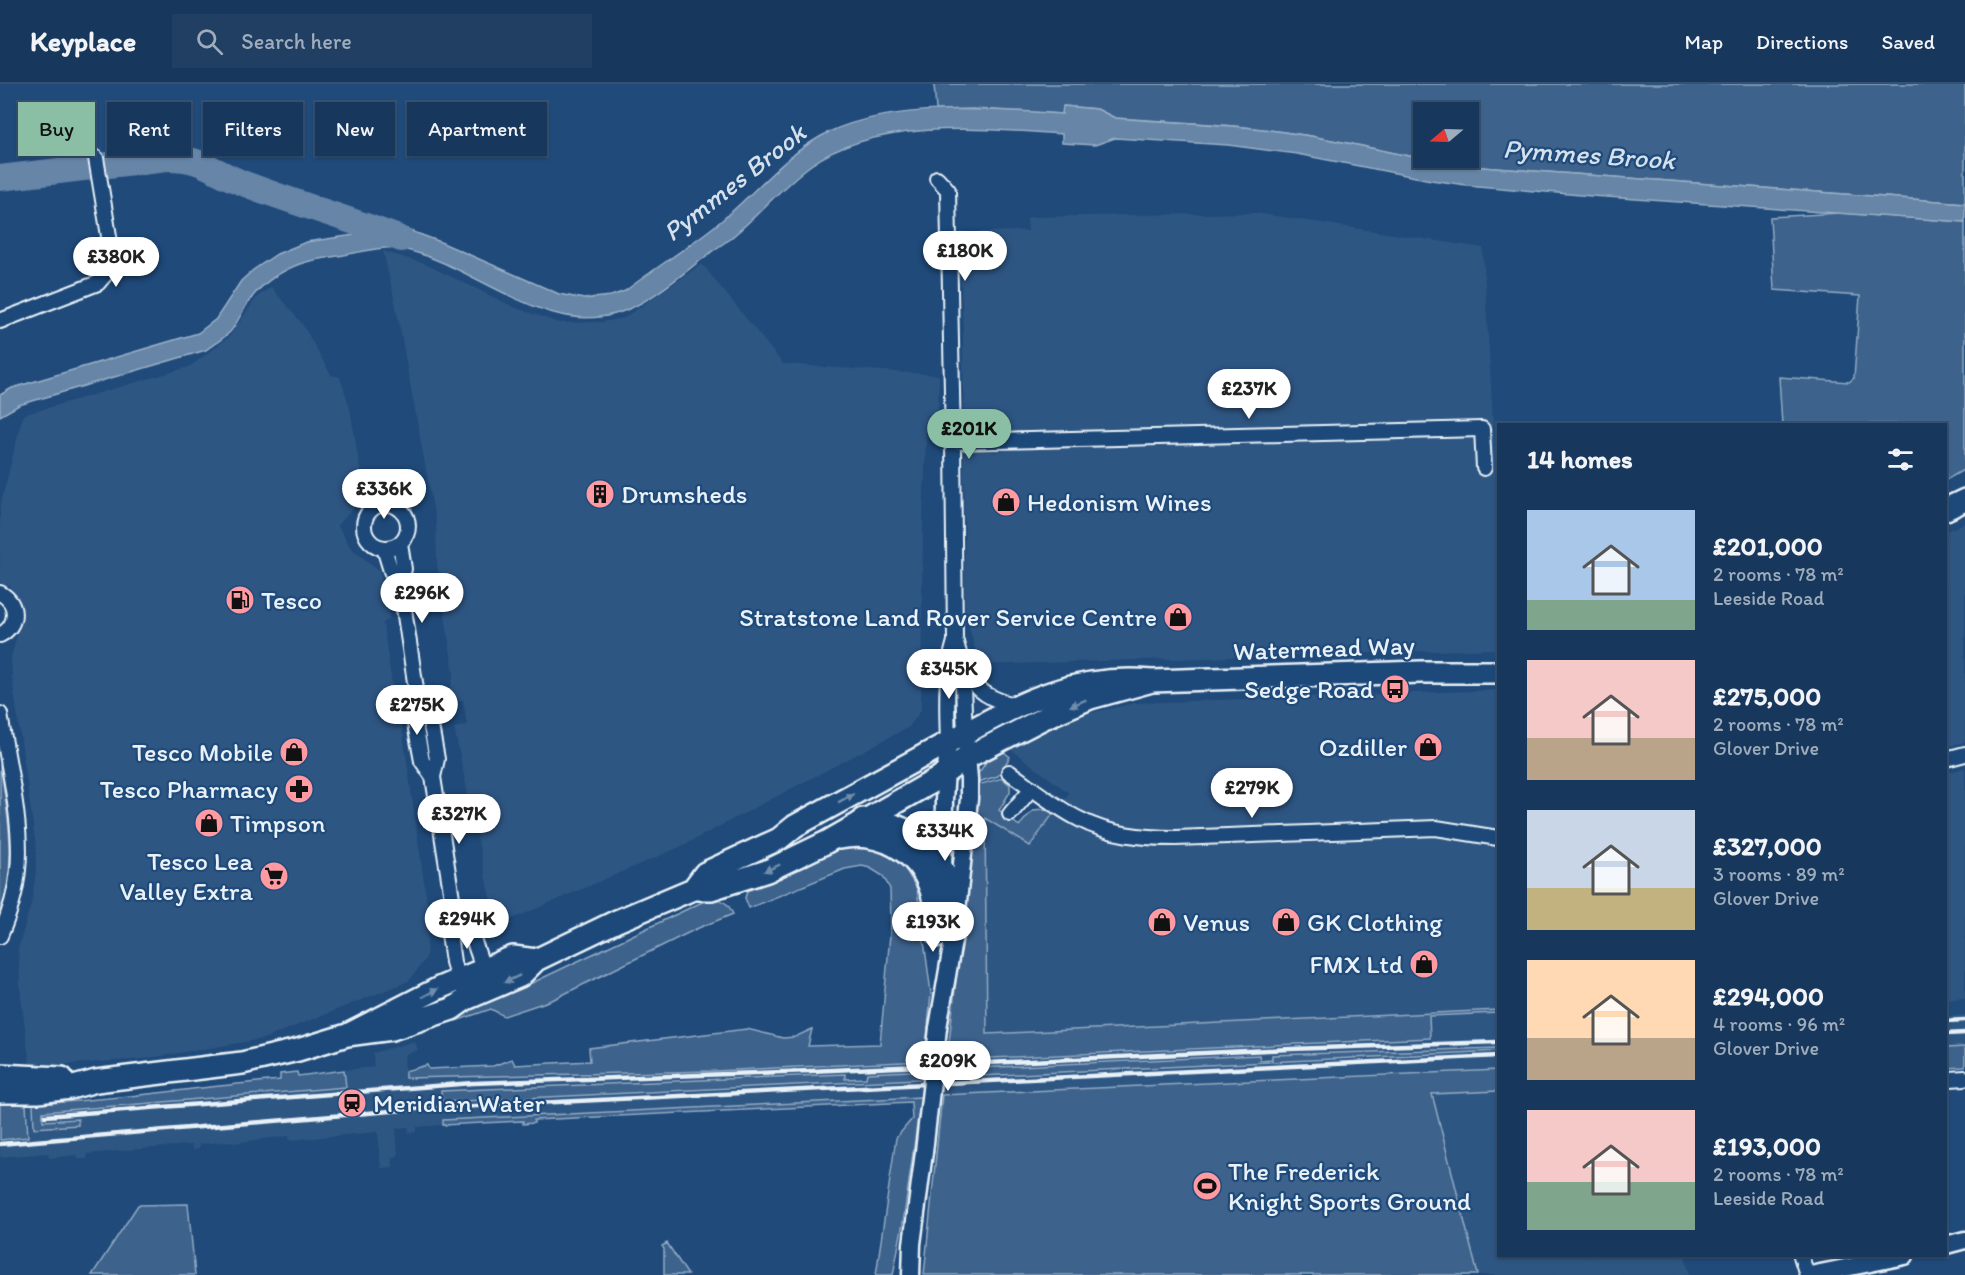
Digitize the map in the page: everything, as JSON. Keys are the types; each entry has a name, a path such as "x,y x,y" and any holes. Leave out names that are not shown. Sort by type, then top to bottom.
{"main road":[{"path":"1947,509 1965,500"},
{"name":"Watermead Way","path":"778,839 795,826 1018,705 1051,691 1079,684 1115,680 1152,681 1409,672 1497,672"},
{"name":"Watermead Way","path":"825,843 946,773 966,758 1068,707 1105,693 1152,681"},
{"path":"963,734 966,758"},
{"path":"963,734 966,758"},
{"path":"693,889 705,873 778,839 802,834 838,821 869,819 884,822 909,833 929,849 944,870 954,899 947,933"},
{"path":"0,1092 38,1092 70,1088 96,1081 242,1062 298,1050 347,1035 439,988 469,990 520,976 536,960 617,921 693,889 711,889 767,871 825,843 844,837 864,836 891,843 908,855 921,870 931,889 947,933"},
{"path":"469,990 484,968 513,957 536,960"},
{"path":"0,1075 96,1081"}],"street":[{"path":"0,321 98,283 110,270 113,260 96,159"},
{"path":"937,178 948,190 955,639 962,664 969,678 985,695 998,702 1018,705"},
{"path":"953,442 1482,429 1484,468"},
{"path":"380,504 399,508 407,519 407,532 400,543 384,548 376,546 369,540 363,525 368,511 380,504"},
{"path":"400,543 405,569 400,582 417,693 413,713 422,761 433,777 455,917 449,934 469,990"},
{"path":"384,548 391,572 400,582"},
{"path":"0,593 9,599 14,612 11,626 0,635"},
{"path":"955,639 950,656 947,686 963,734"},
{"path":"944,870 946,773 963,734 962,664"},
{"path":"0,714 17,825 19,868 11,908 0,936"},
{"path":"1947,759 1965,754"},
{"path":"944,870 953,824 958,779 966,758"},
{"path":"911,1275 912,1244 944,982 947,933 970,789 966,758"},
{"path":"1009,772 1080,820 1120,834 1149,838 1436,828 1497,838"},
{"path":"1010,814 1032,788"},
{"path":"455,917 469,927 484,968"},
{"path":"1950,1079 1965,1078"},
{"path":"1947,1245 1965,1240"},
{"path":"1802,1257 1808,1275 1900,1257"}],"shaded area":[{"path":"934,84 1965,84 1965,203 1479,167 1479,102 1413,102 1413,157 1318,137 1252,128 1115,118 1097,109 1064,106 1063,114 973,109 936,110"},
{"path":"1063,106 1097,109 1115,118 1229,126 1318,137 1413,157 1413,168 1479,167 1965,203 1965,222 1466,185 1297,154 1228,145 1115,138 1095,145 1062,143 1062,134 1000,130 933,130 899,133 867,140 838,150 811,165 712,252 652,296 615,314 587,318 560,315 507,295 428,257 402,249 373,249 308,261 282,272 256,293 230,332 206,350 19,405 0,416 0,395 12,388 198,333 216,319 241,281 253,270 277,254 306,242 403,228 559,294 584,299 611,296 625,291 709,230 785,161 829,132 854,122 912,112 1006,110 1062,114"},
{"path":"1256,213 1483,248 1497,490 1497,649 979,665 965,611 963,330 959,232 1028,231 1027,217"},
{"path":"1840,213 1965,222 1965,469 1947,479 1947,423 1782,423 1779,377 1849,382 1854,378 1860,296 1774,290 1770,217"},
{"path":"383,251 425,264 516,308 559,323 602,322 624,318 702,264 783,364 939,375 938,409 927,416 923,521 921,710 909,727 680,847 496,926 454,728 467,725 463,700 447,702 454,674 437,564 436,524 395,302"},
{"path":"271,287 303,325 331,375 340,377 350,408 361,475 370,492 337,525 351,548 379,570 389,611 389,619 383,623 394,699 401,720 429,917 426,958 409,981 263,1039 143,1059 57,1065 30,1064 21,998 18,949 32,900 36,871 36,847 11,658 23,611 11,587 0,583 0,507 23,415 189,367 229,337 257,297"},
{"path":"1965,523 1965,742 1947,747 1947,531"},
{"path":"1497,690 1497,1010 987,1034 985,817 1031,846 1069,793 1010,749 1067,718 1135,703"},
{"path":"1004,752 1010,757 998,776 978,782 978,774 986,762"},
{"path":"0,764 10,839 10,858 9,877 0,914"},
{"path":"1965,768 1965,998 1947,999 1947,773"},
{"path":"1002,778 1010,785 1010,792 999,810 1019,826 1033,810 1045,809 1053,814 1030,846 985,818 987,1034 1497,1010 1497,1013 1429,1016 1430,1038 947,1060 978,785"},
{"path":"862,840 890,854 903,865 917,889 931,993 925,1061 715,1071 405,1078 405,1071 427,1065 429,1069 493,1066 512,1059 515,1065 590,1061 589,1048 747,1029 783,1038 795,1037 812,1029 808,1046 880,1044 891,924 890,889 883,876 862,866 845,869 749,908 745,898 748,888 818,854"},
{"path":"718,898 728,905 733,914 696,929 552,1000 504,1016 491,1009 456,1021 446,1017 532,983 698,904"},
{"path":"1497,1013 1497,1070 443,1120 443,1125 417,1127 417,1132 409,1133 408,1127 396,1128 398,1156 392,1157 393,1167 381,1168 378,1132 290,1140 289,1136 234,1143 233,1141 199,1144 199,1149 192,1150 191,1145 87,1154 87,1159 78,1159 77,1155 49,1158 48,1153 0,1157 0,1140 28,1137 26,1105 33,1104 35,1128 78,1125 78,1119 43,1121 42,1112 345,1087 344,1070 374,1067 373,1053 415,1041 418,1050 404,1055 406,1078 715,1071 1430,1038 1429,1016"},
{"path":"1965,1015 1965,1047 1947,1048 1947,1016"},
{"path":"1965,1047 1965,1067 1947,1068 1947,1048"},
{"path":"1497,1048 1497,1051 442,1102 441,1091 845,1074 845,1079 866,1078 867,1073 1259,1055 1260,1060 1272,1059 1272,1055"},
{"path":"344,1070 346,1087 43,1112 43,1121 78,1119 78,1125 34,1128 33,1104 95,1100 280,1080 280,1074 297,1072 298,1076"},
{"name":"The Frederick Knight Sports Ground","path":"1497,1070 1497,1091 1432,1094 1478,1275 924,1275 942,1095"},
{"path":"1497,1091 1497,1257 1685,1257 1690,1275 1478,1275 1431,1094"},
{"path":"921,1097 893,1275 876,1275 896,1138 912,1119 911,1102 534,1120 534,1123 523,1124 523,1121 443,1125 443,1120"},
{"path":"0,1102 26,1105 28,1137 0,1140"},
{"path":"188,1204 195,1275 92,1275 138,1205"},
{"path":"667,1243 688,1275 664,1275 662,1246"}],"waterway":[{"path":"0,178 167,158 189,160 260,190 401,239"}],"railway":[{"path":"1947,1021 1965,1020"},
{"path":"1947,1034 1965,1033"},
{"path":"45,1116 473,1083 1497,1042"},
{"path":"0,1144 415,1109 1497,1056"}],"place":[{"name":"Drumsheds","path":"600,494"},
{"name":"Hedonism Wines","path":"1006,502"},
{"name":"Tesco","path":"240,600"},
{"name":"Stratstone Land Rover Service Centre","path":"1178,617"},
{"name":"Sedge Road","path":"1395,689"},
{"name":"Ozdiller","path":"1428,747"},
{"name":"Tesco Mobile","path":"294,752"},
{"name":"Tesco Pharmacy","path":"299,789"},
{"name":"Timpson","path":"209,823"},
{"name":"Tesco Lea Valley Extra","path":"274,876"},
{"name":"Venus","path":"1162,922"},
{"name":"GK Clothing","path":"1286,922"},
{"name":"FMX Ltd","path":"1424,964"},
{"name":"Meridian Water","path":"352,1103"},
{"name":"The Frederick Knight Sports Ground","path":"1207,1186"}],"water label":[{"name":"Pymmes Brook","path":"1589,154"},
{"name":"Pymmes Brook","path":"734,182"}]}
